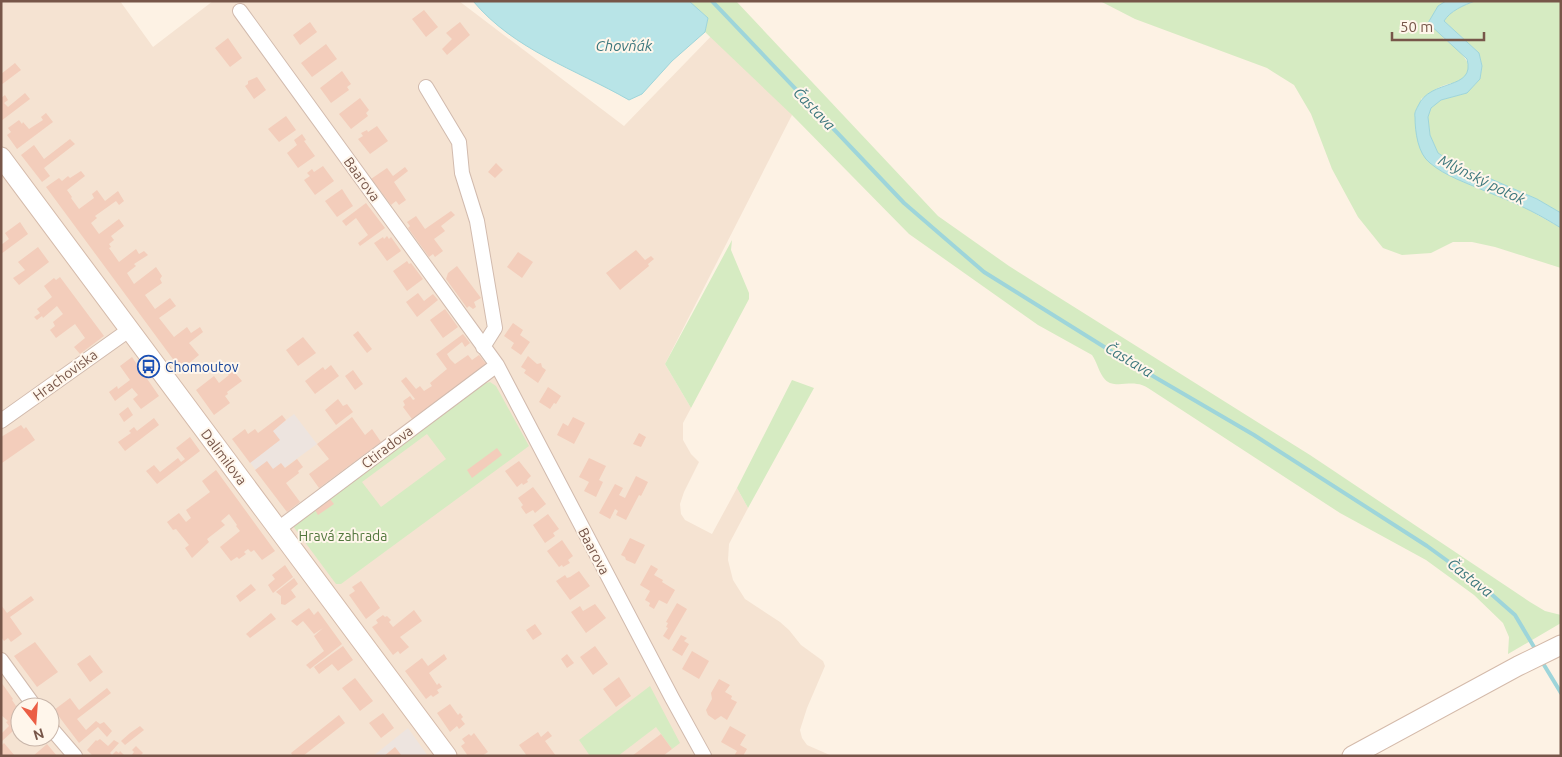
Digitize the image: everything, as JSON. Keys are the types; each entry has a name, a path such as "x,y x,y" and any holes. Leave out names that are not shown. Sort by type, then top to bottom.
{"main road":[{"name":"Dalimilova","path":"1,157 447,756"},
{"path":"1352,756 1518,666 1560,646"}],"street":[{"name":"Baarova","path":"240,11 497,365 704,756"},
{"path":"426,87 459,142 462,173 477,221 494,328 483,347"},
{"name":"Hrachoviska","path":"1,421 129,330"},
{"name":"Ctiradova","path":"278,529 497,365"},
{"path":"1,660 28,697"},
{"path":"60,739 75,756"}],"shaded area":[{"path":"1,1 120,1 153,47 213,1 459,1 624,126 721,26 792,115 665,364 691,408 683,423 683,440 691,454 699,462 684,492 680,504 681,514 685,520 712,534 737,488 748,508 729,544 728,560 733,580 745,599 780,622 801,645 823,661 825,666 800,730 802,738 807,745 832,756 1,756"},
{"path":"294,414 317,444 265,482 243,453"},
{"path":"408,728 428,756 373,756"}],"green space":[{"path":"689,1 736,1 938,216 1009,266 1310,455 1530,602 1545,611 1561,615 1561,623 1508,654 1509,637 1503,623 1474,595 1426,560 1340,513 1147,387 1138,384 1114,384 1106,381 1092,355 1038,325 909,234 792,115 705,32 708,18"},
{"path":"1100,1 1446,1 1438,6 1443,38 1465,58 1469,70 1466,76 1459,81 1440,87 1421,99 1420,149 1561,228 1561,268 1495,247 1472,242 1453,242 1431,253 1402,255 1383,248 1358,217 1332,169 1311,114 1294,85 1267,68 1135,19"},
{"path":"1475,1 1561,1 1561,213 1537,199 1452,162 1438,153 1430,135 1428,117 1431,107 1441,100 1467,93 1480,79 1482,66 1479,53 1444,21 1454,11"},
{"path":"732,240 731,250 749,293 749,299 691,408 665,364"},
{"path":"792,380 814,388 748,508 737,488"},
{"name":"Hravá zahrada","path":"490,382 496,386 529,446 341,584 336,584 293,526 482,384","holes":["427,434 446,459 381,507 362,482"]},
{"path":"650,686 680,743 672,749 656,727 618,756 590,756 579,740"}],"water":[{"name":"Chovňák","path":"473,1 689,1 708,18 705,32 672,61 642,94 629,100 526,46 489,18"},
{"name":"Mlýnský potok","path":"1446,1 1475,1 1454,11 1444,21 1479,53 1482,66 1480,79 1467,93 1441,100 1431,108 1428,117 1430,135 1438,153 1452,162 1537,199 1561,213 1561,228 1520,205 1449,175 1436,168 1423,154 1418,142 1416,129 1415,112 1418,106 1424,97 1432,91 1459,81 1465,76 1468,69 1467,59 1428,23 1438,6"}],"building":[{"path":"424,10 438,27 426,37 412,19"},
{"path":"310,22 317,32 300,45 293,35"},
{"path":"460,22 470,35 447,55 442,49 452,39 446,33"},
{"path":"228,38 242,58 230,67 215,48"},
{"path":"326,44 337,59 312,77 301,63"},
{"path":"15,63 21,70 1,85 1,74"},
{"path":"342,71 351,84 347,87 349,90 331,103 320,88"},
{"path":"257,77 266,90 254,99 245,86 248,84 248,81"},
{"path":"25,93 30,99 1,121 1,98 5,95 8,100 4,103 8,107"},
{"path":"360,98 369,110 366,113 368,116 351,129 339,114"},
{"path":"46,113 53,122 17,149 7,135 11,132 8,128 19,120 29,129 43,120 41,117"},
{"path":"286,116 296,130 279,142 268,129"},
{"path":"377,126 388,141 370,154 358,139 363,136 361,133 367,130 368,132"},
{"path":"302,134 306,140 304,141 315,156 298,168 287,153 297,145 294,140"},
{"path":"70,139 75,144 44,168 50,176 42,182 21,155 34,145 44,159"},
{"path":"496,163 503,170 495,178 488,172"},
{"path":"323,166 334,181 315,195 304,180 310,176 307,173 312,169 314,172"},
{"path":"405,167 408,171 394,182 406,200 399,205 396,201 391,205 371,179 387,168 393,176"},
{"path":"81,171 85,176 67,190 79,209 94,198 92,194 97,190 105,201 118,191 124,201 119,205 116,201 95,216 97,218 91,223 99,234 119,219 124,226 111,236 114,240 109,244 111,247 109,248 119,262 136,249 139,254 144,251 148,255 134,264 136,266 127,273 134,284 156,267 162,276 160,279 162,283 145,295 155,309 170,298 176,306 159,318 174,337 187,327 191,333 200,327 203,332 189,343 199,355 181,370 46,187 59,178 62,181 68,176 70,178"},
{"path":"342,189 353,206 337,217 325,201"},
{"path":"366,203 385,228 360,246 358,243 368,235 356,218 346,226 342,221"},
{"path":"451,211 455,215 441,226 445,231 434,239 443,251 435,257 433,254 429,257 408,228 410,226 407,222 416,216 425,229"},
{"path":"20,222 28,234 1,254 1,245 9,239 5,233"},
{"path":"387,236 389,239 391,237 401,251 387,261 374,243"},
{"path":"38,247 49,262 19,285 13,278 25,270 18,262"},
{"path":"636,250 645,260 651,256 654,259 648,264 649,266 620,290 606,273"},
{"path":"518,252 533,262 522,278 507,267"},
{"path":"407,261 409,264 411,263 423,279 407,291 393,271"},
{"path":"457,266 481,298 474,302 476,307 473,309 469,306 467,308 446,279 448,273"},
{"path":"60,277 104,336 80,354 74,347 85,338 75,324 56,338 50,330 55,326 53,322 63,314 57,306 43,318 42,316 37,320 34,317 40,313 37,309 52,297 44,286 54,278 56,280"},
{"path":"418,293 424,301 433,294 438,300 417,317 406,302"},
{"path":"445,309 458,327 443,338 430,320"},
{"path":"513,323 523,330 520,335 530,342 521,355 511,348 514,343 504,336"},
{"path":"358,331 372,349 367,353 353,335"},
{"path":"463,334 470,343 465,347 462,342 447,354 450,359 455,364 468,355 472,360 479,355 486,364 412,419 403,407 405,405 403,401 410,396 413,400 415,399 401,381 406,377 416,389 420,386 424,391 432,386 430,383 447,369 436,354"},
{"path":"303,337 316,353 298,366 286,350"},
{"path":"528,356 537,364 541,363 542,367 546,370 538,383 524,373 526,370 521,367"},
{"path":"132,357 159,396 141,409 133,399 138,395 132,388 115,401 109,392 117,386 118,389 130,380 120,366"},
{"path":"331,365 339,376 315,394 305,381 323,367 325,370"},
{"path":"231,368 242,381 227,392 228,394 225,396 230,403 214,415 196,390 214,376 219,383 229,375 226,372"},
{"path":"353,370 363,384 355,390 345,376"},
{"path":"548,387 561,396 550,409 539,402"},
{"path":"338,399 343,406 347,404 353,412 336,425 325,410"},
{"path":"128,407 133,415 124,422 119,414"},
{"path":"282,415 286,420 273,431 280,440 250,463 232,439 245,429 248,434 255,429 258,433"},
{"path":"352,417 365,435 372,429 381,442 319,488 309,474 329,459 317,444"},
{"path":"573,417 585,423 574,444 557,435 563,423 568,426"},
{"path":"154,418 159,425 125,451 118,442 131,433 129,431 134,427 137,431"},
{"path":"21,425 24,429 26,427 35,440 2,463 1,437"},
{"path":"639,433 646,437 641,447 633,444"},
{"path":"190,437 200,451 157,484 146,471 154,465 160,472 178,458 181,462 185,459 176,448"},
{"path":"497,448 502,455 472,478 467,470"},
{"path":"589,458 606,466 599,480 603,482 596,497 584,491 589,482 579,477"},
{"path":"297,459 303,467 298,471 299,473 286,483 300,502 287,512 255,470 267,461 273,469 281,463 285,468"},
{"path":"519,461 531,476 527,480 528,482 523,485 522,483 517,487 505,471"},
{"path":"216,470 275,551 262,560 254,550 251,552 248,549 244,552 246,554 239,559 237,557 231,561 220,547 240,531 229,514 221,521 225,525 207,539 209,542 192,558 185,548 189,545 176,529 173,530 167,522 179,513 186,522 191,518 186,510 210,492 202,481"},
{"path":"636,476 648,482 626,520 616,515 618,511 615,509 610,519 599,513 615,484 623,488 619,495 625,498"},
{"path":"533,487 546,504 535,513 533,510 526,514 518,498"},
{"path":"330,499 334,504 318,515 315,510"},
{"path":"548,514 559,529 553,533 555,536 545,543 533,525"},
{"path":"630,538 645,545 635,564 626,560 621,555"},
{"path":"562,540 573,556 568,560 570,563 559,567 547,551"},
{"path":"285,565 293,577 273,593 268,585 275,579 272,575"},
{"path":"651,565 658,569 654,575 675,590 667,604 659,600 654,609 645,600 650,591 640,585"},
{"path":"579,571 590,586 570,600 556,581 565,575 567,578 570,577"},
{"path":"294,578 298,584 291,590 296,597 285,605 281,604 281,596 276,592"},
{"path":"361,581 380,608 366,619 349,595 355,591 352,587"},
{"path":"251,584 256,590 240,602 236,596"},
{"path":"31,596 34,600 10,617 22,634 11,642 8,638 4,641 1,637 1,605 7,613"},
{"path":"677,603 687,609 669,640 663,636 668,628 666,627 668,623 666,622"},
{"path":"595,604 606,618 586,633 571,612 580,606 583,611"},
{"path":"309,608 314,615 318,611 342,644 310,669 306,665 324,651 314,636 323,628 314,634 303,621 297,626 291,621"},
{"path":"414,610 422,621 400,637 409,647 400,654 398,651 393,655 372,627 378,623 376,620 383,615 391,620 389,622 393,627"},
{"path":"271,613 276,619 250,638 246,634"},
{"path":"535,624 542,634 533,640 526,630"},
{"path":"681,635 687,638 684,641 689,644 682,656 672,650"},
{"path":"35,642 58,672 37,687 14,656"},
{"path":"343,646 353,660 338,671 332,664 319,674 314,667"},
{"path":"595,646 608,664 593,675 580,657"},
{"path":"692,651 709,661 699,679 682,669"},
{"path":"444,654 447,659 429,673 437,685 439,683 442,687 437,690 439,693 433,697 431,695 426,699 405,671 422,658 428,666"},
{"path":"567,654 574,663 567,668 561,659"},
{"path":"90,655 103,672 90,682 77,664"},
{"path":"619,677 631,696 616,707 603,689"},
{"path":"355,678 373,701 360,711 342,688"},
{"path":"719,679 730,685 725,692 732,696 731,699 737,702 727,720 721,716 715,720 708,715 706,710 712,699 711,693"},
{"path":"1,682 12,697 10,697 10,734 1,742 1,734 9,726 6,722 8,721 1,715"},
{"path":"107,688 111,693 77,719 86,730 96,721 100,724 104,722 112,731 107,737 98,727 79,743 60,718 60,706 70,698 79,710"},
{"path":"450,704 458,715 460,713 463,717 461,719 465,724 459,729 457,726 450,732 437,713"},
{"path":"383,713 394,728 381,738 369,723"},
{"path":"339,715 345,723 303,756 293,756 291,753"},
{"path":"140,726 144,730 125,745 121,741 130,733"},
{"path":"730,726 746,735 740,745 747,749 743,756 734,756 737,751 721,742"},
{"path":"548,731 552,736 545,741 556,756 527,756 519,745 538,732 541,737"},
{"path":"474,733 488,752 482,756 468,756 461,746 465,743 462,739"},
{"path":"661,734 672,749 663,756 632,756"},
{"path":"100,739 108,746 114,740 119,743 110,753 112,755 116,751 119,753 120,751 125,756 93,756 87,750 96,740"},
{"path":"4,743 15,756 3,756 1,754 1,746"},
{"path":"136,746 143,753 140,756 131,756 134,752 132,750"},
{"path":"44,747 50,747 57,756 33,756"},
{"path":"395,747 402,756 384,756"}],"waterway":[{"name":"Častava","path":"712,1 904,203 984,272 1122,358 1254,435 1427,546 1482,586 1515,615 1537,652"},
{"name":"Častava","path":"1541,660 1561,693"}],"place":[{"name":"Chomoutov","path":"149,367"}]}
